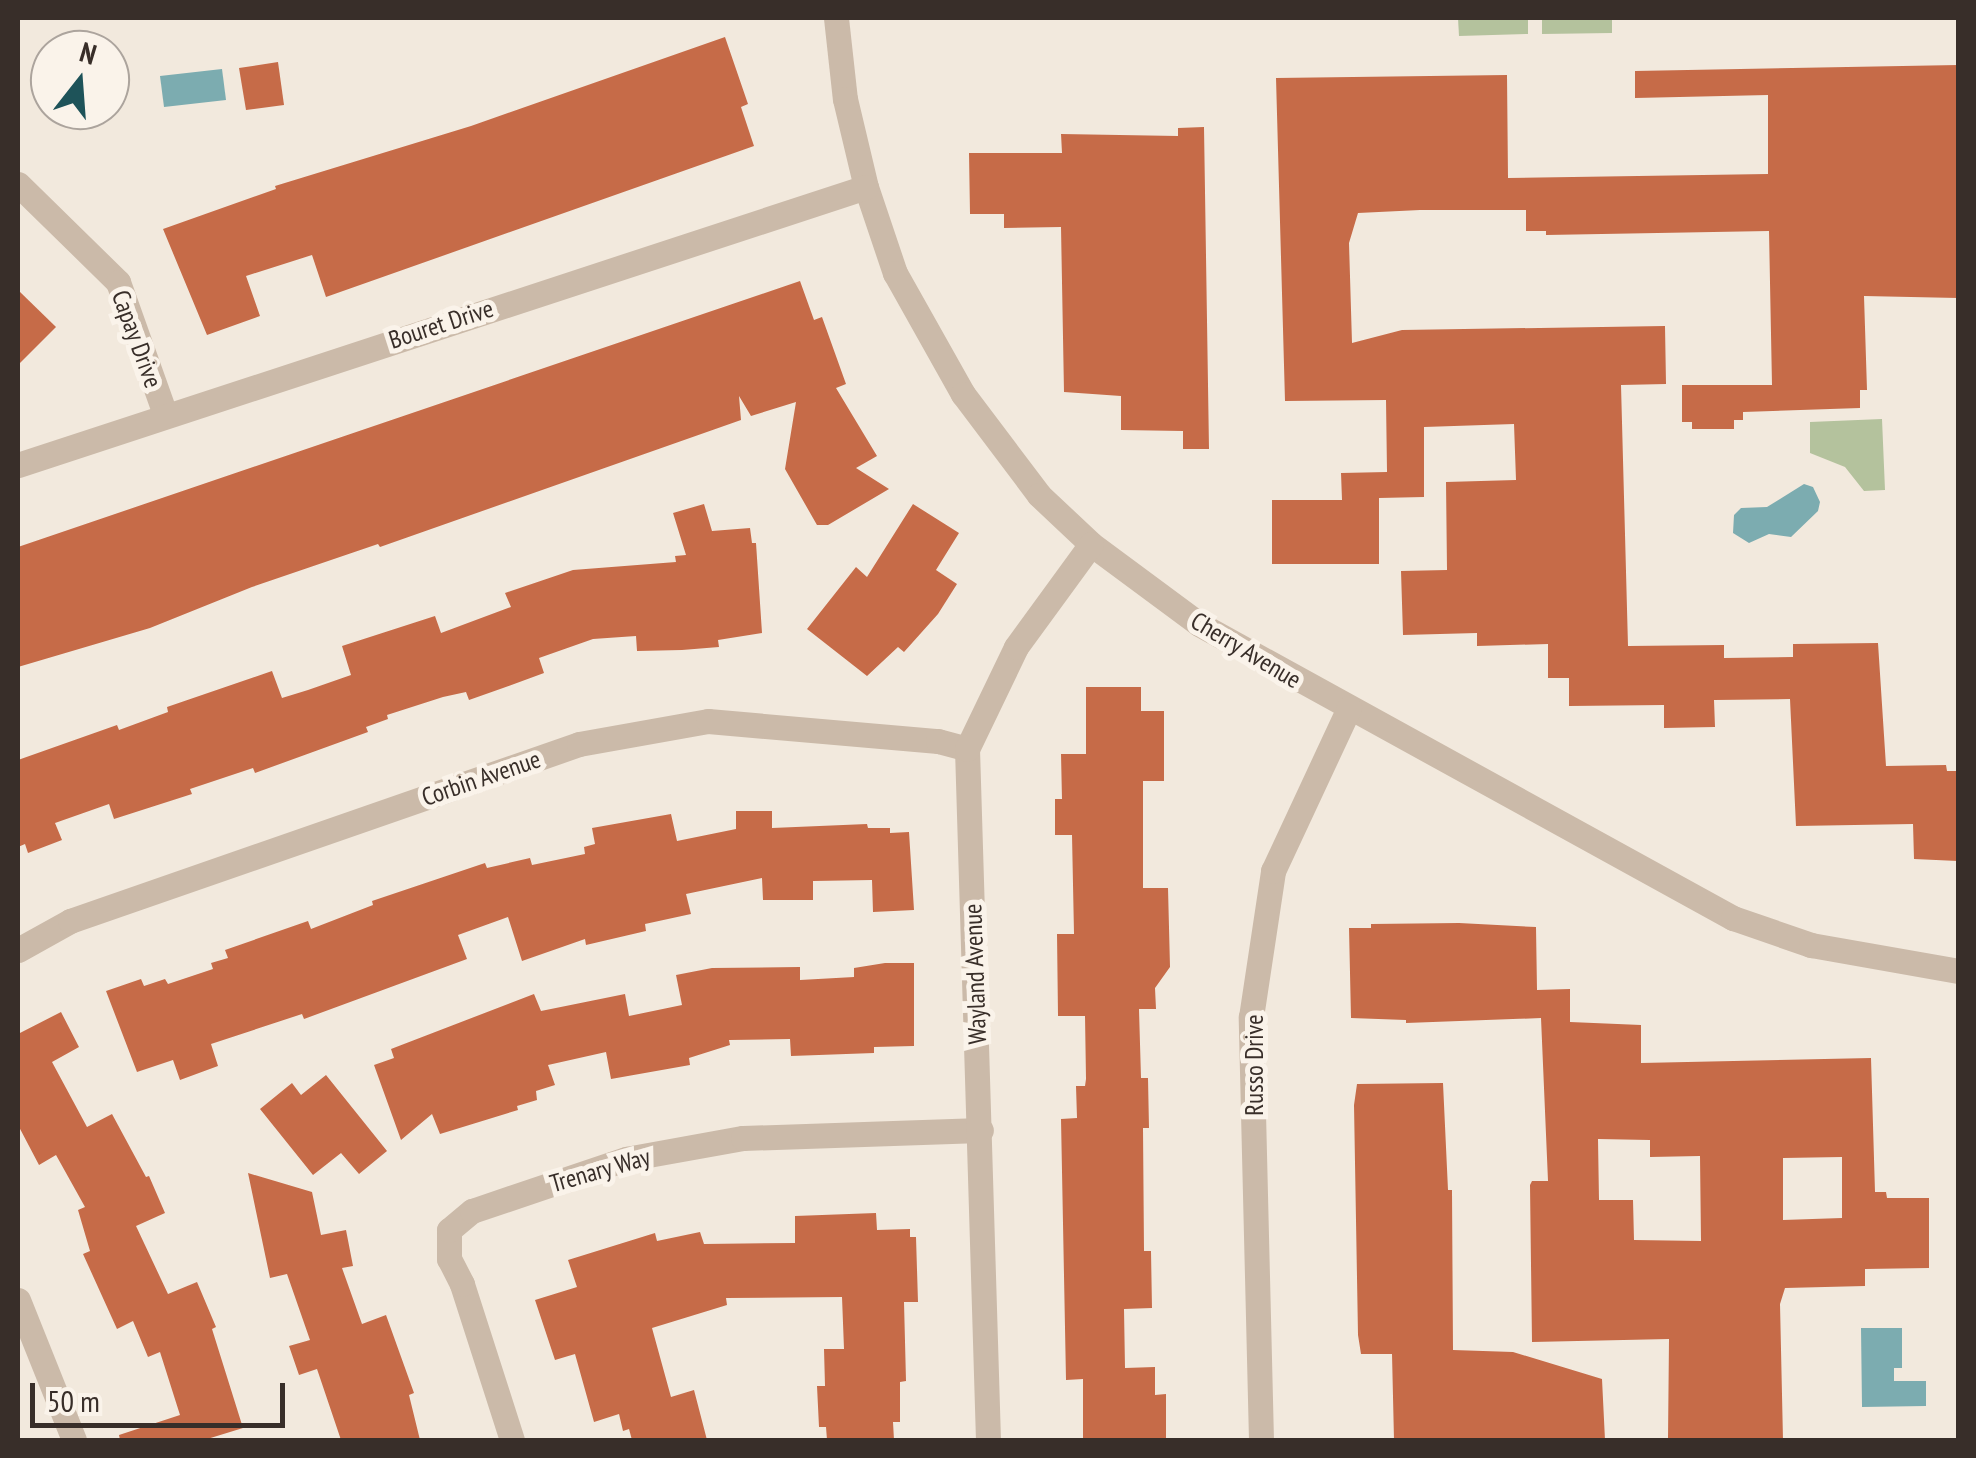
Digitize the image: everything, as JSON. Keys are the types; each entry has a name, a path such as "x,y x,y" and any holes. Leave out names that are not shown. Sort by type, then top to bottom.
{"street":[{"name":"Cherry Avenue","path":"836,18 845,99 866,187 895,273 963,394 1038,495 1091,544 1198,624 1732,918 1811,945 1958,971"},
{"name":"Capay Drive","path":"18,184 118,282 165,414"},
{"name":"Bouret Drive","path":"18,465 866,187"},
{"name":"Wayland Avenue","path":"988,1440 967,749 1016,647 1091,544"},
{"name":"Russo Drive","path":"1262,1440 1251,1018 1273,871 1349,708"},
{"name":"Corbin Avenue","path":"18,950 70,921 579,744 708,720 938,741 967,749"},
{"name":"Trenary Way","path":"512,1440 462,1284 449,1260 449,1230 472,1212 626,1159 744,1138 981,1130"},
{"path":"18,1300 74,1440"}],"green space":[{"path":"1458,18 1528,18 1528,34 1459,36"},
{"path":"1542,18 1612,18 1612,33 1542,34"},
{"path":"1882,419 1885,490 1864,491 1845,467 1810,453 1810,422"}],"water":[{"path":"222,69 226,100 164,107 160,76"},
{"path":"1804,484 1813,487 1820,502 1818,511 1791,537 1769,534 1749,543 1733,533 1734,515 1741,508 1767,507"},
{"path":"1861,1328 1902,1328 1902,1368 1894,1368 1894,1381 1926,1381 1926,1406 1862,1407"}],"building":[{"path":"725,37 748,104 741,107 754,146 326,297 312,255 246,276 260,316 207,335 163,229 276,189 275,186 471,126"},
{"path":"278,62 284,105 246,110 239,68"},
{"path":"1958,65 1958,298 1864,296 1867,390 1860,390 1860,408 1743,412 1743,420 1734,420 1734,429 1692,429 1692,422 1682,422 1682,385 1772,385 1769,231 1546,235 1546,231 1526,231 1526,210 1420,210 1358,213 1349,243 1352,343 1402,330 1665,326 1666,384 1621,385 1628,646 1724,645 1724,658 1793,657 1793,644 1878,643 1886,766 1946,765 1947,771 1958,771 1958,861 1914,859 1913,824 1796,826 1790,699 1714,700 1715,727 1664,728 1664,705 1569,706 1569,678 1548,678 1548,644 1477,646 1477,633 1403,635 1401,571 1447,570 1446,482 1516,480 1514,424 1424,427 1424,497 1379,498 1379,564 1272,564 1272,500 1342,500 1341,473 1387,472 1386,400 1285,401 1276,78 1507,75 1508,178 1768,174 1768,95 1635,98 1635,71"},
{"path":"1204,127 1209,449 1183,449 1183,431 1121,430 1121,396 1064,392 1061,227 1004,228 1004,214 970,214 969,153 1062,153 1061,134 1178,136 1178,128"},
{"path":"800,281 814,320 822,317 846,384 836,388 877,456 856,468 889,489 828,525 817,525 785,469 796,402 751,416 739,396 741,420 380,547 378,544 252,587 150,628 18,667 18,547"},
{"path":"18,290 56,327 18,365"},
{"path":"704,504 712,531 750,528 752,543 756,543 762,633 718,640 719,647 682,650 637,651 636,636 593,639 539,658 544,673 503,688 469,700 466,692 443,697 387,715 388,719 366,727 368,732 255,773 253,768 190,789 192,794 114,819 109,804 55,823 62,840 28,853 25,844 18,847 18,760 117,725 119,730 168,712 167,707 272,671 282,698 308,690 351,675 342,646 435,616 441,633 511,607 505,593 573,570 676,562 675,556 686,555 673,513"},
{"path":"913,504 959,533 936,570 957,584 938,614 904,652 898,647 867,676 807,629 856,567 867,577"},
{"path":"1086,687 1141,687 1141,711 1164,711 1164,781 1143,781 1143,888 1168,888 1170,967 1155,988 1156,1009 1139,1009 1141,1078 1148,1078 1149,1128 1143,1128 1144,1251 1151,1251 1152,1308 1124,1309 1125,1368 1155,1367 1155,1395 1166,1394 1166,1440 1083,1440 1083,1379 1066,1380 1061,1119 1077,1118 1076,1086 1085,1086 1085,1016 1058,1016 1057,934 1074,934 1072,835 1055,835 1055,799 1062,799 1061,754 1086,754"},
{"path":"736,811 772,811 772,828 867,824 868,828 890,828 890,833 909,832 914,910 873,912 872,880 813,881 813,900 763,900 762,878 686,894 691,914 645,924 646,931 586,945 585,939 522,961 508,917 458,935 467,959 304,1019 302,1014 211,1044 218,1066 180,1080 173,1060 137,1072 106,991 141,979 144,986 165,979 168,984 213,969 211,963 228,958 225,950 308,921 311,929 373,905 372,901 485,863 487,868 530,858 532,865 585,854 584,847 595,844 592,828 671,814 677,841 736,829"},
{"path":"1371,924 1536,927 1537,990 1570,989 1570,1022 1641,1025 1641,1063 1871,1058 1875,1192 1886,1192 1887,1198 1929,1198 1929,1268 1865,1269 1865,1286 1785,1288 1780,1304 1783,1440 1668,1438 1669,1339 1532,1342 1530,1185 1532,1181 1548,1181 1541,1018 1406,1023 1351,1018 1349,928 1371,928","holes":["1598,1139 1650,1140 1650,1157 1700,1156 1701,1241 1634,1240 1633,1200 1599,1200","1842,1157 1842,1218 1783,1220 1783,1158"]},
{"path":"914,963 914,1046 874,1047 874,1053 791,1056 790,1039 729,1040 730,1045 689,1058 690,1065 611,1079 606,1052 548,1065 555,1085 536,1091 537,1100 517,1106 518,1110 440,1134 432,1114 401,1140 374,1065 394,1058 391,1049 534,994 541,1011 625,994 629,1016 682,1005 676,975 712,968 800,967 800,980 854,977 854,968"},
{"path":"61,1012 79,1047 52,1062 87,1127 112,1114 146,1177 149,1176 165,1213 136,1226 168,1294 197,1282 216,1327 212,1329 243,1428 204,1440 120,1440 119,1435 180,1415 160,1352 148,1357 133,1321 117,1329 83,1254 90,1251 78,1210 85,1207 56,1155 39,1165 18,1125 18,1034"},
{"path":"326,1075 387,1151 359,1174 341,1153 313,1175 260,1109 292,1083 301,1095"},
{"path":"1443,1083 1448,1190 1452,1190 1453,1350 1513,1352 1602,1379 1605,1440 1394,1440 1392,1354 1361,1354 1358,1335 1354,1105 1357,1084"},
{"path":"248,1173 312,1192 321,1235 346,1230 353,1266 342,1268 362,1324 386,1315 414,1393 409,1395 420,1440 341,1440 317,1369 299,1375 289,1346 310,1340 287,1274 270,1278"},
{"path":"876,1213 877,1230 910,1229 910,1237 916,1237 918,1302 904,1302 906,1381 900,1382 900,1422 893,1422 894,1440 827,1440 826,1427 819,1427 817,1386 825,1386 824,1349 844,1349 842,1297 726,1298 727,1305 652,1328 671,1397 694,1390 707,1440 632,1440 629,1429 623,1431 619,1414 594,1422 575,1354 555,1360 535,1300 577,1287 568,1260 655,1233 657,1241 700,1232 704,1244 795,1243 795,1216"}]}
